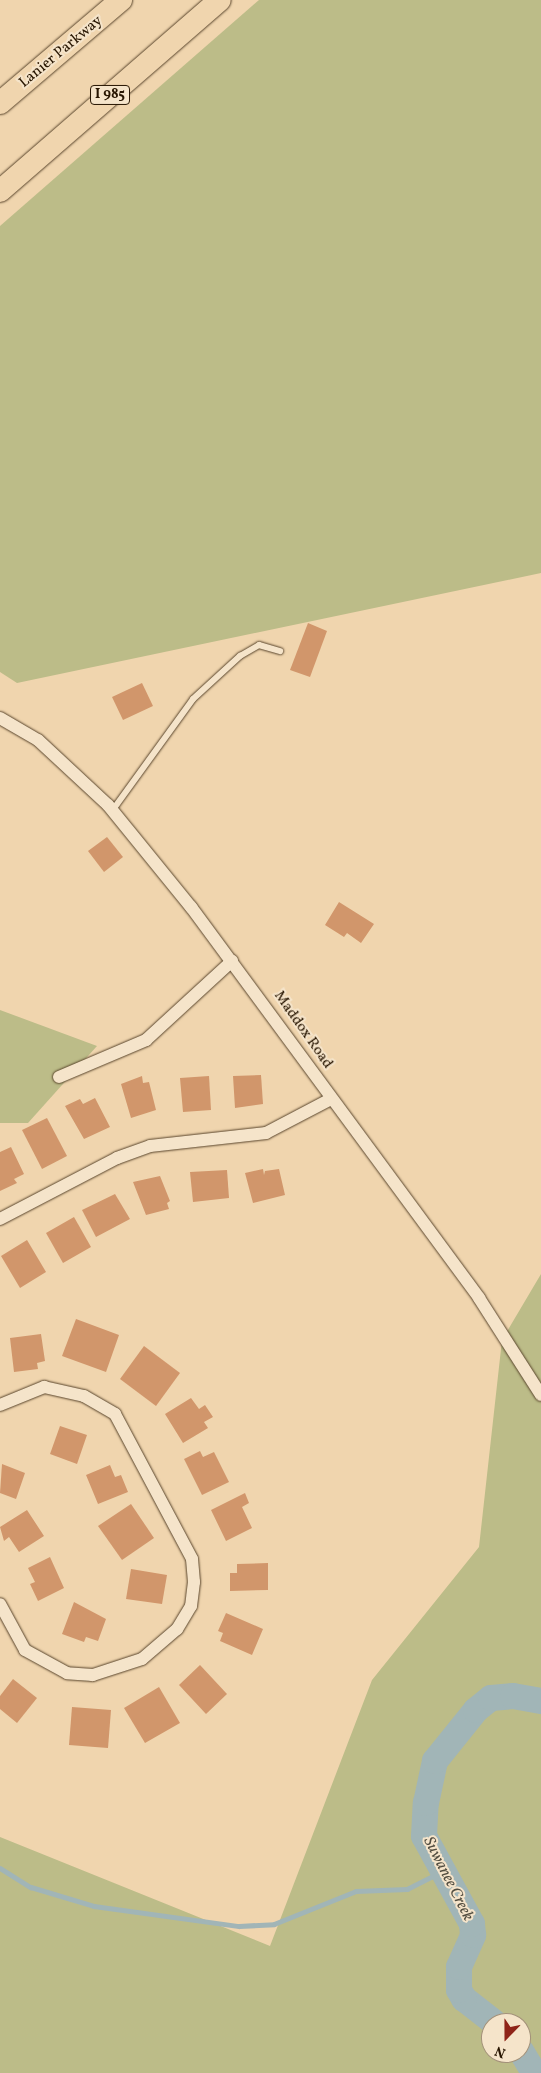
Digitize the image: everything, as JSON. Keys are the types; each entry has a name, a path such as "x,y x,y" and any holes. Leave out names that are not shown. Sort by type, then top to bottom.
{"highway":[{"name":"Lanier Parkway","path":"0,103 122,0"},
{"name":"I 985","path":"0,191 220,0"}],"street":[{"name":"Maddox Road","path":"0,718 38,740 112,811 232,961 479,1298 541,1395"},
{"path":"59,1077 146,1040 232,961"},
{"path":"0,1219 117,1158 150,1146 266,1132 331,1098"},
{"path":"0,1405 44,1387 84,1396 115,1414 192,1559 194,1582 191,1606 177,1629 142,1659 92,1675 67,1673 24,1650 0,1604"}],"lane":[{"path":"112,811 193,699 240,656 259,645 280,651"}],"green space":[{"path":"259,0 541,0 541,573 17,683 0,672 0,226"},
{"path":"0,1010 97,1046 28,1123 0,1123"},
{"path":"541,1274 541,2073 0,2073 0,1837 270,1946 372,1680 479,1547 502,1340"}],"building":[{"path":"308,623 327,631 310,677 290,670"},
{"path":"142,683 153,706 123,720 112,697"},
{"path":"107,837 123,857 104,872 88,851"},
{"path":"339,902 374,924 361,943 347,933 344,937 325,925"},
{"path":"261,1075 263,1104 235,1108 233,1076"},
{"path":"142,1076 143,1083 149,1082 156,1110 131,1118 121,1084"},
{"path":"209,1076 211,1110 183,1112 180,1078"},
{"path":"95,1098 110,1127 84,1139 65,1106 80,1099 83,1104"},
{"path":"47,1118 67,1156 42,1169 22,1130"},
{"path":"11,1147 24,1174 14,1179 17,1183 0,1191 0,1152"},
{"path":"263,1169 264,1175 265,1171 279,1169 285,1195 253,1203 245,1173"},
{"path":"227,1170 229,1198 193,1202 190,1172"},
{"path":"160,1176 170,1201 167,1203 169,1209 146,1215 133,1182"},
{"path":"115,1194 130,1219 96,1237 82,1210"},
{"path":"74,1217 91,1247 63,1263 46,1233"},
{"path":"27,1240 46,1272 20,1288 1,1256"},
{"path":"76,1319 119,1335 106,1372 62,1356"},
{"path":"41,1334 45,1361 37,1363 38,1369 14,1372 10,1338"},
{"path":"144,1346 180,1373 156,1406 120,1379"},
{"path":"191,1398 199,1409 205,1405 213,1417 204,1422 208,1428 183,1443 165,1414"},
{"path":"60,1426 87,1435 77,1464 50,1454"},
{"path":"200,1451 203,1457 214,1452 229,1482 202,1495 184,1459"},
{"path":"2,1464 25,1473 16,1499 0,1493"},
{"path":"110,1465 115,1477 121,1475 128,1492 98,1504 86,1475"},
{"path":"245,1493 249,1503 242,1507 252,1528 226,1541 211,1510"},
{"path":"131,1504 154,1538 122,1560 98,1526"},
{"path":"27,1510 44,1536 19,1552 9,1537 4,1541 0,1527"},
{"path":"50,1557 64,1588 38,1601 30,1584 35,1582 28,1568"},
{"path":"268,1563 268,1590 230,1591 230,1573 237,1573 237,1564"},
{"path":"131,1569 167,1575 162,1604 126,1599"},
{"path":"74,1602 106,1619 98,1641 86,1637 84,1642 62,1634"},
{"path":"226,1613 263,1629 252,1655 220,1641 223,1633 218,1631"},
{"path":"200,1665 227,1694 206,1714 179,1685"},
{"path":"13,1679 37,1698 17,1723 0,1709 0,1696"},
{"path":"159,1687 180,1723 145,1743 124,1708"},
{"path":"72,1707 111,1710 108,1748 69,1745"}],"waterway":[{"name":"Suwanee Creek","path":"482,2013 464,1999 459,1990 459,1967 473,1935 472,1924 424,1836 426,1803 435,1761 476,1710 491,1698 513,1696 541,1701"},
{"path":"0,1868 31,1887 94,1906 239,1926 274,1924 356,1891 407,1889 443,1871"},
{"name":"Suwanee Creek","path":"528,2063 534,2073"}]}
